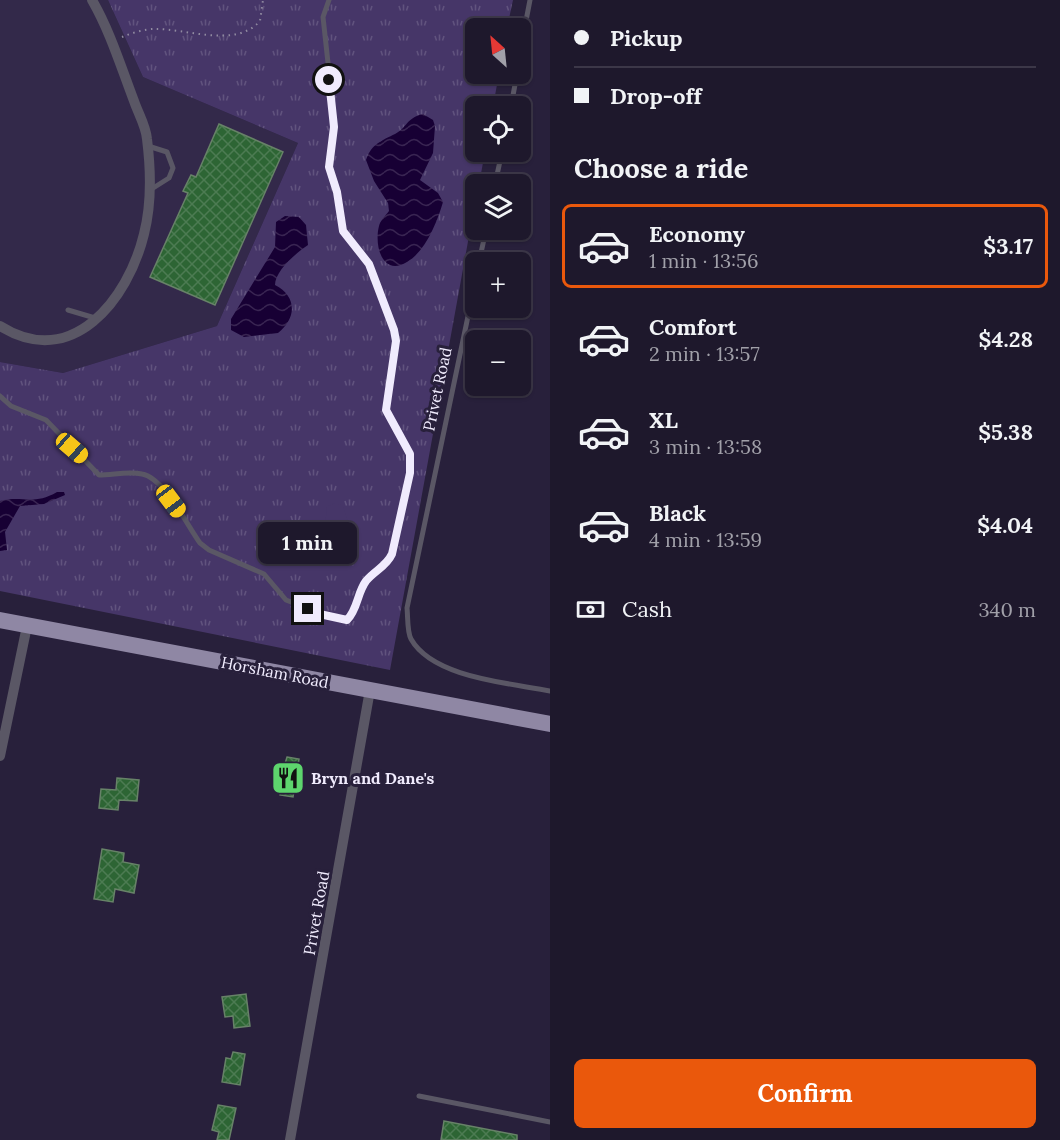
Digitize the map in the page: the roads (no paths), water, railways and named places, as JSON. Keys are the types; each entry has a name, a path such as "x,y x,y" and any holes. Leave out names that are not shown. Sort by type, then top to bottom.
{"main road":[{"name":"Horsham Road","path":"0,620 550,724"}],"street":[{"path":"0,326 18,337 46,341 76,334 98,319 125,285 144,235 150,190 147,136 111,42 92,0"},
{"path":"0,756 27,626"},
{"name":"Privet Road","path":"290,1140 370,690"}],"lane":[{"path":"0,396 10,406 46,420 99,475 131,473 150,476 160,485 200,543 209,550 264,574 286,600 324,615 347,620 353,614 365,583 387,565 392,554 410,473 410,454 386,410 396,341 394,330 369,264 343,231 329,167 334,127 323,17 329,0"},
{"path":"527,18 530,0"},
{"path":"148,146 167,152 173,168 170,178 150,190"},
{"path":"68,310 98,319"},
{"name":"Privet Road","path":"468,318 407,608 410,638 428,659 467,674 550,691"},
{"path":"419,1096 550,1122"}],"water":[{"path":"423,114 433,120 435,126 433,153 420,180 438,193 443,202 434,227 420,251 407,262 398,266 391,265 382,257 378,242 380,224 389,211 388,203 374,181 366,160 378,143 399,132 413,118"},
{"path":"285,216 299,217 306,225 308,245 287,263 276,280 275,285 291,301 289,321 278,333 244,337 231,330 231,319 275,247 276,222"},
{"path":"64,492 65,495 44,504 20,506 5,532 7,550 0,551 0,501 41,498"}],"place":[{"name":"Bryn and Dane's","path":"288,778"}]}
